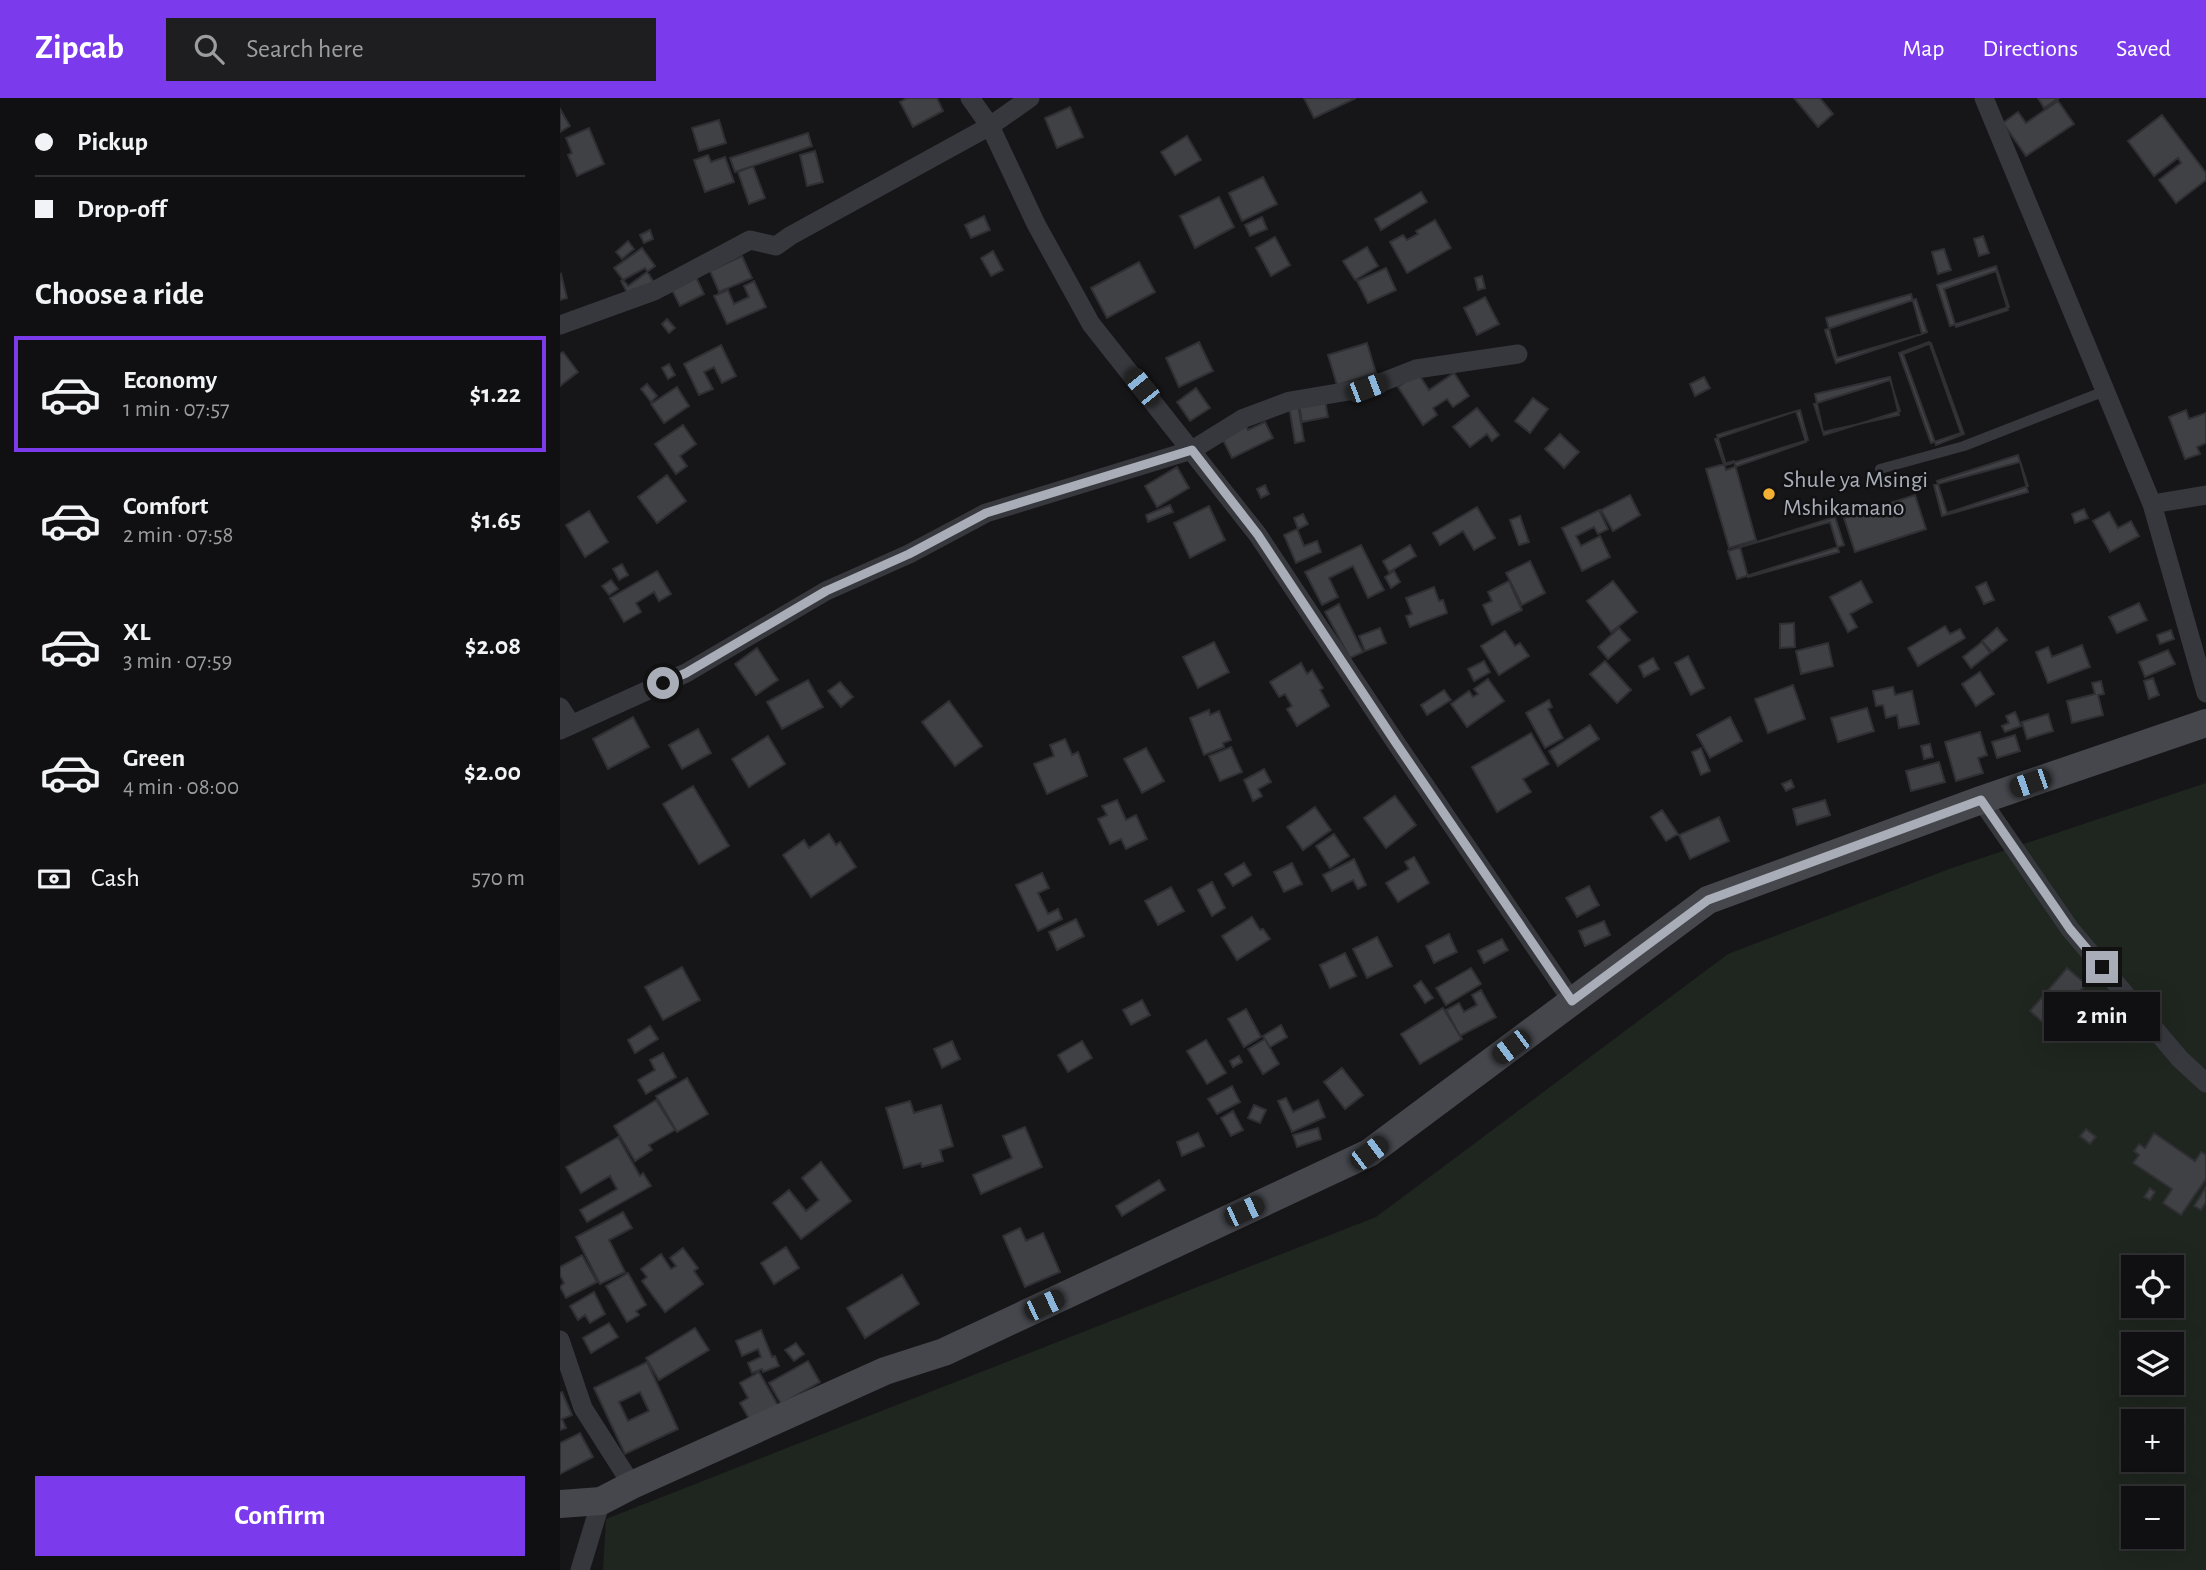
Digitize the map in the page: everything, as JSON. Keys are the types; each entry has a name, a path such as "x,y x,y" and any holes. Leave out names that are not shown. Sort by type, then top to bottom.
{"street":[{"path":"971,98 990,126 1036,223 1091,324 1258,535 1572,1001"},
{"path":"560,325 654,291 750,240 776,246 990,126 1030,98"},
{"path":"1984,98 2152,504 2206,693"},
{"path":"560,707 566,727 686,673 826,591 909,554 986,513 1192,450 1242,419 1290,401 1367,388 1416,369 1518,354"},
{"path":"2152,504 2206,495"},
{"path":"560,1504 601,1501 885,1371 944,1352 1369,1153 1708,900 2205,721"},
{"path":"1981,800 2070,929 2180,1059 2206,1083"},
{"path":"560,1340 583,1408 632,1485"},
{"path":"580,1570 601,1501"}],"lane":[{"path":"1880,469 1964,446 2105,391"}],"shaded area":[{"path":"2206,783 2206,1570 603,1570 606,1519 1376,1217 1728,954 1949,869"}],"building":[{"path":"907,98 937,98 943,111 913,127 900,102"},
{"path":"1304,98 1356,98 1314,118"},
{"path":"1794,98 1820,98 1833,114 1818,127"},
{"path":"2038,98 2059,98 2044,108"},
{"path":"2058,101 2074,124 2026,156 2003,123 2018,112 2026,123"},
{"path":"1070,107 1083,137 1057,148 1045,118"},
{"path":"560,109 570,126 560,132"},
{"path":"2162,115 2206,173 2206,180 2176,203 2159,180 2181,163 2178,158 2154,176 2128,141"},
{"path":"719,120 726,143 699,151 692,128"},
{"path":"589,128 604,164 577,176 568,155 572,153 566,138"},
{"path":"808,133 812,146 735,172 730,158"},
{"path":"1187,136 1201,160 1175,175 1161,152"},
{"path":"815,151 823,182 807,186 800,155"},
{"path":"708,155 711,162 725,157 734,182 705,192 694,160"},
{"path":"753,166 765,198 749,204 738,172"},
{"path":"1263,177 1277,204 1242,221 1229,193"},
{"path":"1421,192 1427,202 1381,230 1375,219"},
{"path":"1219,197 1234,227 1195,248 1180,216"},
{"path":"984,216 990,230 971,238 965,225"},
{"path":"1262,217 1267,229 1250,236 1245,225"},
{"path":"1435,220 1451,248 1407,273 1390,242 1403,235 1407,240"},
{"path":"650,230 653,239 644,243 640,235"},
{"path":"1983,236 1989,253 1979,256 1974,239"},
{"path":"1275,237 1290,265 1271,276 1256,248"},
{"path":"628,241 634,249 622,259 616,252"},
{"path":"1367,247 1378,266 1355,280 1343,261"},
{"path":"642,248 655,266 628,286 614,268"},
{"path":"1944,249 1951,270 1938,274 1932,252"},
{"path":"993,251 1003,270 991,276 981,258"},
{"path":"742,256 752,278 719,292 710,271"},
{"path":"1139,262 1155,292 1107,318 1091,288"},
{"path":"1996,266 2009,307 1950,326 1937,285"},
{"path":"645,268 656,286 631,300 621,281"},
{"path":"1386,268 1396,290 1368,303 1357,281"},
{"path":"1996,271 2008,310 1956,327 1944,289"},
{"path":"560,275 567,298 560,300"},
{"path":"695,275 704,294 680,306 671,288"},
{"path":"1482,276 1485,288 1478,290 1475,278"},
{"path":"754,281 766,307 727,324 714,296 728,290 734,304 749,297 744,286"},
{"path":"1911,294 1922,334 1837,358 1826,318"},
{"path":"1485,297 1499,324 1477,335 1464,308"},
{"path":"1916,299 1927,332 1836,363 1825,330"},
{"path":"667,319 675,328 669,333 662,324"},
{"path":"1199,342 1213,371 1179,387 1166,358"},
{"path":"1929,342 1961,433 1931,443 1899,353"},
{"path":"1367,343 1376,373 1337,385 1328,355"},
{"path":"1931,343 1964,434 1936,445 1903,354"},
{"path":"721,345 736,376 722,383 714,367 704,372 713,389 699,395 684,364"},
{"path":"563,352 578,372 560,386 560,354"},
{"path":"669,364 675,375 668,379 662,368"},
{"path":"1418,373 1429,390 1454,373 1469,396 1453,407 1447,399 1433,408 1437,415 1423,425 1398,387"},
{"path":"1704,377 1710,388 1695,396 1690,384"},
{"path":"1890,377 1899,415 1823,432 1815,394"},
{"path":"1890,380 1900,411 1824,435 1814,404"},
{"path":"647,384 657,396 651,402 641,389"},
{"path":"677,387 689,406 664,423 651,404"},
{"path":"1196,388 1210,408 1190,421 1177,402"},
{"path":"1533,398 1548,409 1530,433 1515,421"},
{"path":"1325,400 1328,417 1302,422 1299,404"},
{"path":"1298,404 1304,441 1295,443 1289,406"},
{"path":"1477,408 1499,435 1492,441 1487,434 1470,447 1453,427"},
{"path":"1800,410 1808,440 1726,465 1717,435"},
{"path":"2186,410 2189,419 2206,413 2206,443 2197,447 2200,454 2185,459 2169,417"},
{"path":"1796,411 1806,442 1726,470 1715,439"},
{"path":"1265,422 1273,438 1232,458 1221,436 1245,424 1248,430"},
{"path":"683,425 696,444 680,456 687,466 676,474 655,444"},
{"path":"1560,434 1579,452 1564,468 1545,449"},
{"path":"2018,455 2028,486 1947,513 1937,481"},
{"path":"1734,461 1756,540 1729,548 1706,469"},
{"path":"2020,462 2028,492 1942,516 1934,485"},
{"path":"1177,467 1189,488 1157,507 1145,486"},
{"path":"667,475 686,501 657,523 638,497"},
{"path":"1265,485 1269,494 1261,498 1257,489"},
{"path":"1630,495 1640,515 1613,531 1601,510"},
{"path":"1915,495 1926,529 1855,552 1844,518"},
{"path":"1170,505 1173,512 1148,522 1146,515"},
{"path":"1209,506 1225,540 1190,558 1174,523"},
{"path":"1477,507 1495,538 1474,550 1463,531 1440,545 1433,533"},
{"path":"2084,509 2088,518 2075,523 2072,514"},
{"path":"1599,510 1608,529 1598,534 1594,527 1576,536 1581,546 1600,536 1610,557 1582,571 1562,528"},
{"path":"589,511 608,542 585,557 566,525"},
{"path":"2109,512 2118,528 2131,521 2139,536 2110,552 2093,521"},
{"path":"1303,514 1308,524 1298,529 1294,518"},
{"path":"1520,516 1529,542 1519,545 1510,520"},
{"path":"1835,517 1844,545 1737,579 1728,551"},
{"path":"1830,522 1839,552 1748,577 1740,547"},
{"path":"1297,529 1304,546 1317,541 1321,552 1296,563 1284,535"},
{"path":"1361,545 1384,590 1368,598 1353,566 1329,578 1338,597 1322,605 1305,572"},
{"path":"1410,545 1416,556 1389,572 1383,561"},
{"path":"1530,561 1545,593 1522,605 1506,573"},
{"path":"622,564 628,575 619,580 613,569"},
{"path":"657,571 671,594 659,601 654,592 636,603 641,612 624,622 610,598"},
{"path":"1394,571 1400,582 1391,588 1385,577"},
{"path":"611,580 618,589 609,595 602,586"},
{"path":"1509,581 1522,610 1492,625 1483,605 1492,601 1488,592"},
{"path":"1613,581 1637,612 1611,632 1587,601"},
{"path":"1861,581 1872,602 1850,614 1857,627 1848,632 1830,597"},
{"path":"1986,582 1994,600 1984,604 1976,587"},
{"path":"1434,587 1439,601 1443,600 1447,613 1410,627 1406,616 1412,614 1406,598"},
{"path":"2139,603 2147,620 2117,633 2109,617"},
{"path":"1339,604 1363,652 1350,658 1325,612"},
{"path":"1794,623 1795,647 1780,648 1780,624"},
{"path":"1945,626 1950,634 1960,629 1965,638 1918,666 1908,648"},
{"path":"1380,628 1386,643 1365,651 1359,636"},
{"path":"1619,628 1630,640 1608,659 1598,647"},
{"path":"1997,628 2007,640 1992,652 1982,641"},
{"path":"2171,630 2174,639 2160,644 2157,635"},
{"path":"1505,631 1515,646 1520,643 1529,656 1499,675 1481,646"},
{"path":"1214,642 1229,672 1198,688 1183,657"},
{"path":"1982,642 1990,653 1971,668 1963,657"},
{"path":"1828,643 1833,666 1801,674 1796,651"},
{"path":"2082,645 2090,667 2048,683 2036,652 2048,647 2052,657"},
{"path":"757,648 778,680 756,695 735,664"},
{"path":"2168,650 2175,664 2145,677 2139,662"},
{"path":"1688,656 1704,688 1691,695 1675,663"},
{"path":"1653,658 1659,669 1644,677 1639,666"},
{"path":"1484,661 1490,672 1474,681 1468,669"},
{"path":"1605,661 1631,690 1617,703 1590,674"},
{"path":"1301,663 1307,674 1312,670 1323,688 1320,690 1329,706 1297,726 1287,709 1292,706 1285,694 1279,697 1270,682"},
{"path":"1980,672 1994,694 1976,706 1962,684"},
{"path":"2153,678 2159,695 2149,699 2144,681"},
{"path":"1488,679 1504,701 1467,727 1451,704 1469,691 1473,697 1478,694 1474,689"},
{"path":"808,680 823,707 782,729 767,702"},
{"path":"2101,681 2104,694 2098,695 2103,715 2072,723 2067,701 2095,694 2092,683"},
{"path":"840,682 853,697 841,707 828,691"},
{"path":"1793,685 1805,719 1768,733 1755,699"},
{"path":"1893,687 1895,695 1912,691 1919,724 1899,728 1897,715 1886,718 1883,705 1876,706 1873,691"},
{"path":"1444,690 1451,700 1427,715 1421,705"},
{"path":"1549,700 1552,707 1548,709 1563,738 1545,748 1526,713"},
{"path":"949,701 982,746 955,766 922,722"},
{"path":"1867,708 1874,731 1838,742 1831,718"},
{"path":"1209,710 1210,715 1219,711 1231,740 1223,743 1224,747 1204,755 1190,718"},
{"path":"2015,712 2021,726 2005,732 2002,726 2009,723 2006,716"},
{"path":"2048,714 2053,731 2027,739 2022,722"},
{"path":"633,717 649,747 608,769 593,739"},
{"path":"1730,717 1742,741 1710,758 1697,735"},
{"path":"1590,725 1599,739 1558,766 1549,751"},
{"path":"698,729 711,753 682,769 669,745"},
{"path":"1980,732 1987,755 1978,758 1983,773 1956,781 1945,742"},
{"path":"1531,733 1549,764 1523,779 1531,792 1497,812 1472,767"},
{"path":"2015,735 2020,751 1997,758 1992,742"},
{"path":"768,736 785,764 749,787 732,759"},
{"path":"1065,739 1072,755 1078,752 1087,776 1047,794 1034,764 1054,756 1050,745"},
{"path":"1930,744 1933,757 1924,759 1921,746"},
{"path":"1231,747 1242,772 1220,781 1209,756"},
{"path":"1146,748 1164,781 1142,793 1124,759"},
{"path":"1701,748 1710,771 1701,775 1692,752"},
{"path":"1939,762 1945,782 1911,791 1906,771"},
{"path":"1264,769 1271,782 1258,789 1262,796 1253,801 1244,780"},
{"path":"1791,780 1794,787 1786,791 1782,784"},
{"path":"693,786 729,846 699,864 663,804"},
{"path":"1395,796 1416,825 1386,848 1364,818"},
{"path":"1117,800 1126,820 1136,815 1147,839 1126,849 1121,839 1110,844 1098,819 1107,815 1102,806"},
{"path":"1825,800 1830,815 1797,825 1793,809"},
{"path":"1315,807 1331,830 1303,850 1287,827"},
{"path":"1662,810 1678,834 1666,841 1651,817"},
{"path":"1719,817 1729,841 1690,859 1679,835"},
{"path":"829,834 836,845 840,842 856,867 811,897 783,855 804,840 809,848"},
{"path":"1334,834 1349,856 1330,868 1316,846"},
{"path":"1414,857 1429,883 1398,902 1386,883 1409,869 1405,862"},
{"path":"1354,859 1366,885 1358,889 1353,880 1332,891 1323,875"},
{"path":"1244,863 1251,875 1233,886 1225,874"},
{"path":"1292,863 1302,884 1284,892 1274,872"},
{"path":"1042,873 1049,888 1038,893 1048,914 1058,909 1062,919 1038,931 1016,885"},
{"path":"1212,882 1225,908 1212,916 1198,890"},
{"path":"1589,886 1599,905 1577,917 1566,898"},
{"path":"1171,887 1184,911 1158,925 1145,901"},
{"path":"1252,917 1270,939 1237,960 1222,936"},
{"path":"1076,919 1084,936 1057,950 1049,932"},
{"path":"1604,921 1610,935 1585,946 1579,931"},
{"path":"1449,934 1457,952 1434,963 1426,946"},
{"path":"1377,937 1392,966 1367,978 1353,949"},
{"path":"1502,939 1508,950 1484,963 1478,951"},
{"path":"1345,953 1356,976 1330,988 1320,965"},
{"path":"682,967 700,1000 663,1020 645,987"},
{"path":"1471,968 1481,984 1446,1005 1436,988"},
{"path":"2067,968 2086,984 2049,1028 2030,1011"},
{"path":"1421,981 1433,998 1425,1003 1414,986"},
{"path":"1481,990 1496,1017 1460,1036 1446,1010 1459,1003 1464,1012 1477,1005 1472,995"},
{"path":"1142,1000 1150,1015 1131,1025 1123,1010"},
{"path":"1443,1008 1462,1039 1420,1064 1401,1034"},
{"path":"1246,1009 1261,1037 1244,1047 1228,1019"},
{"path":"1281,1025 1287,1037 1270,1047 1263,1036"},
{"path":"650,1026 658,1039 635,1053 628,1040"},
{"path":"1265,1039 1279,1064 1263,1074 1248,1049"},
{"path":"1206,1040 1226,1073 1207,1084 1187,1051"},
{"path":"952,1041 960,1059 942,1068 934,1049"},
{"path":"1082,1041 1092,1058 1068,1072 1058,1055"},
{"path":"663,1053 676,1077 646,1094 638,1080 655,1070 650,1060"},
{"path":"1239,1056 1242,1062 1233,1067 1230,1061"},
{"path":"1342,1068 1363,1095 1345,1109 1324,1082"},
{"path":"687,1078 708,1114 677,1132 656,1096"},
{"path":"1232,1086 1240,1102 1217,1114 1208,1099"},
{"path":"1286,1098 1293,1112 1318,1100 1325,1117 1292,1132 1278,1101"},
{"path":"656,1100 675,1130 649,1145 652,1150 635,1161 614,1126"},
{"path":"910,1101 914,1113 941,1105 953,1146 940,1150 943,1161 922,1167 921,1163 904,1168 886,1108"},
{"path":"1254,1105 1266,1110 1260,1123 1248,1118"},
{"path":"1233,1111 1243,1130 1231,1136 1221,1118"},
{"path":"1025,1127 1042,1167 981,1194 973,1175 1012,1158 1003,1136"},
{"path":"1318,1128 1321,1139 1297,1147 1293,1135"},
{"path":"2086,1129 2096,1137 2090,1144 2080,1136"},
{"path":"1198,1133 1204,1146 1182,1156 1177,1142"},
{"path":"2154,1133 2195,1161 2201,1152 2206,1155 2206,1179 2181,1215 2163,1203 2172,1189 2133,1163 2139,1155 2134,1151 2139,1144 2145,1148"},
{"path":"618,1137 640,1176 643,1173 651,1186 587,1222 580,1210 617,1189 610,1176 581,1193 566,1167"},
{"path":"821,1162 851,1201 801,1239 773,1203 789,1190 806,1211 819,1200 802,1178"},
{"path":"1159,1180 1165,1190 1122,1216 1116,1206"},
{"path":"2206,1187 2206,1202 2201,1210 2194,1206"},
{"path":"2150,1188 2155,1192 2150,1200 2144,1197"},
{"path":"623,1212 632,1228 609,1240 625,1272 600,1284 576,1237"},
{"path":"1020,1228 1026,1241 1043,1233 1060,1272 1025,1287 1003,1236"},
{"path":"786,1247 799,1268 774,1284 761,1263"},
{"path":"683,1248 698,1268 694,1271 703,1284 665,1312 642,1281 647,1277 641,1269 661,1254 671,1269 676,1266 670,1258"},
{"path":"582,1255 597,1282 566,1298 560,1287 564,1283 560,1267"},
{"path":"628,1273 646,1305 636,1311 639,1315 627,1322 606,1286"},
{"path":"902,1275 919,1304 865,1338 847,1308"},
{"path":"594,1292 605,1314 590,1323 585,1315 578,1320 570,1306"},
{"path":"609,1323 618,1337 591,1353 583,1338"},
{"path":"695,1328 709,1350 659,1380 646,1358"},
{"path":"761,1330 772,1357 775,1356 779,1366 752,1373 748,1363 761,1357 758,1349 742,1356 736,1341"},
{"path":"796,1343 804,1354 794,1361 785,1350"},
{"path":"808,1361 820,1382 781,1404 769,1383"},
{"path":"647,1362 678,1429 625,1454 594,1388","holes":["640,1392 649,1411 628,1421 619,1402"]},
{"path":"759,1372 779,1407 751,1422 740,1403 748,1398 740,1383"},
{"path":"562,1392 572,1415 562,1419 566,1428 560,1430 560,1393"},
{"path":"580,1433 593,1457 560,1474 560,1443"}],"place":[{"name":"Shule ya Msingi Mshikamano","path":"1769,494"}],"route":[{"path":"663,683 686,673 826,591 909,554 986,513 1192,450 1258,535 1572,1001 1708,900 1981,800 2070,929 2102,967"}]}
